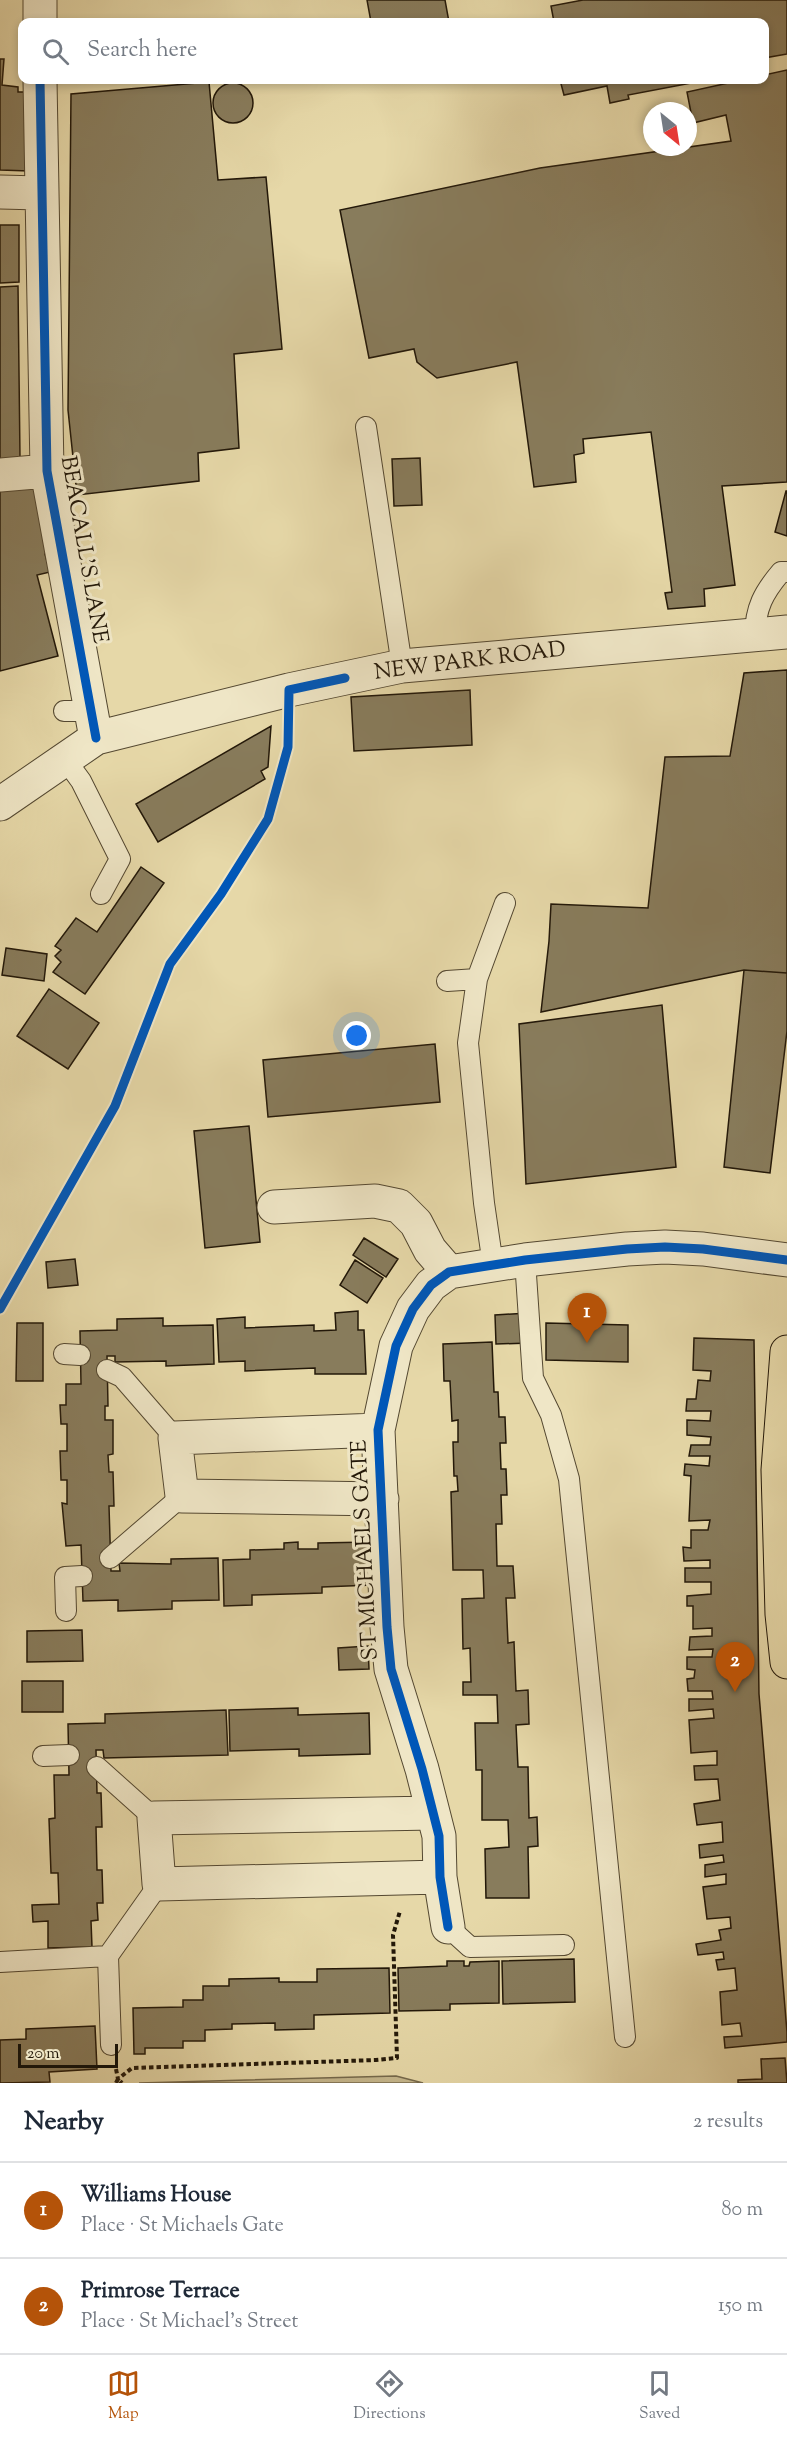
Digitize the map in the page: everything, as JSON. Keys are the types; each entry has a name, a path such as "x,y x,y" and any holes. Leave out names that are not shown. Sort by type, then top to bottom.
{"main road":[{"path":"787,1352 785,1415 778,1470 787,1662"}],"street":[{"path":"40,0 40,18"},
{"name":"BEACALL'S LANE","path":"40,84 40,193 47,471 84,720"},
{"path":"0,192 40,193"},
{"path":"0,475 47,471"},
{"name":"NEW PARK ROAD","path":"0,804 65,759 84,720 289,690 402,666 787,632"},
{"path":"274,1207 375,1201 399,1206 416,1223 430,1250 449,1272 525,1260 665,1247 703,1249 787,1260"},
{"name":"ST MICHAELS GATE","path":"448,1928 424,1878 439,1836 391,1669 378,1430 396,1346 412,1309 431,1285 449,1272"},
{"name":"ST MICHAELS GATE","path":"175,1438 378,1430"},
{"path":"175,1438 182,1496"},
{"name":"ST MICHAELS GATE","path":"182,1496 382,1499"},
{"path":"424,1878 159,1884 154,1818 433,1813"}],"lane":[{"path":"366,427 402,666"},
{"path":"755,636 755,624 765,591 781,572 787,572"},
{"path":"65,759 81,781 120,859 101,894"},
{"path":"493,1265 484,1203 468,1043 477,979 505,903"},
{"path":"447,981 477,979"},
{"path":"525,1260 533,1378 551,1415 569,1479 625,2037"},
{"path":"107,1370 122,1377 175,1438"},
{"path":"110,1558 182,1496"},
{"path":"66,1611 65,1577 82,1576"},
{"path":"43,1756 69,1755"},
{"path":"97,1767 154,1818"},
{"path":"111,2045 108,1956 159,1884"},
{"path":"448,1928 470,1947 564,1945"},
{"path":"0,1962 108,1956"}],"path":[{"path":"122,2083 117,2081 132,2068 396,2058 393,1935 424,1878"}],"shaded area":[{"path":"396,2076 423,2083 139,2083"}],"building":[{"path":"367,0 445,0 448,18 370,18"},
{"path":"583,0 787,0 787,54 769,57 769,18 553,18 551,6"},
{"path":"0,59 4,59 2,85 18,87 18,92 29,92 29,171 0,170"},
{"path":"787,70 787,482 722,486 735,585 704,589 705,606 668,609 665,593 672,592 651,432 583,439 584,453 574,455 576,482 534,487 517,362 437,378 417,362 414,349 369,358 340,210 540,168 643,153 643,156 697,156 697,146 731,141 726,115 697,122 697,102 689,102 687,92 724,84 769,84 769,74"},
{"path":"209,84 218,180 266,177 282,349 234,354 239,448 198,453 199,481 77,495 68,410 71,94"},
{"path":"561,84 686,84 628,95 629,99 610,103 607,86 564,95"},
{"path":"225,85 241,85 251,95 253,103 251,111 241,121 233,123 225,121 215,111 213,103 215,95"},
{"path":"0,225 19,225 19,282 0,283"},
{"path":"18,286 20,458 0,459 0,287"},
{"path":"420,458 422,505 394,506 392,459"},
{"path":"0,485 35,487 54,552 45,554 50,572 37,575 58,656 0,671"},
{"path":"787,491 787,536 775,532"},
{"path":"787,670 787,973 744,970 541,1012 551,904 648,908 665,757 730,756 744,673"},
{"path":"470,690 472,745 354,751 351,697"},
{"path":"271,726 268,767 261,771 265,779 158,842 136,804"},
{"path":"141,867 164,883 85,994 53,972 61,962 55,956 61,950 55,946 76,918 97,932"},
{"path":"6,948 47,954 44,981 2,975"},
{"path":"744,970 787,973 787,1031 770,1173 724,1167"},
{"path":"49,989 99,1023 68,1069 17,1036"},
{"path":"662,1005 676,1167 526,1184 519,1024"},
{"path":"435,1044 440,1102 268,1117 263,1060"},
{"path":"249,1126 260,1242 205,1248 194,1131"},
{"path":"364,1238 398,1259 386,1277 353,1255"},
{"path":"75,1259 78,1285 48,1288 46,1262"},
{"path":"355,1260 383,1278 367,1303 340,1285"},
{"path":"358,1311 358,1330 364,1330 366,1374 315,1374 315,1368 245,1371 245,1361 219,1362 217,1319 245,1317 245,1328 314,1325 314,1331 336,1330 335,1313"},
{"path":"528,1313 529,1343 496,1344 495,1315"},
{"path":"163,1318 163,1326 213,1325 214,1364 166,1366 166,1361 115,1362 115,1356 107,1356 108,1406 105,1406 105,1420 113,1420 113,1454 108,1455 109,1472 113,1472 114,1506 109,1506 111,1571 120,1571 119,1563 171,1564 171,1559 218,1558 219,1600 172,1601 172,1609 118,1611 118,1600 83,1601 81,1545 66,1546 62,1503 67,1504 67,1480 61,1480 60,1451 67,1451 67,1424 61,1424 60,1405 66,1405 66,1384 81,1384 80,1331 117,1330 117,1319"},
{"path":"17,1323 43,1323 43,1381 16,1381"},
{"path":"546,1323 628,1325 628,1362 546,1360"},
{"path":"694,1338 754,1340 759,1694 787,2032 787,2042 725,2048 724,2037 742,2036 740,2023 722,2025 720,1992 737,1990 735,1968 718,1970 716,1960 724,1959 723,1952 698,1955 696,1944 721,1940 719,1930 731,1928 730,1917 707,1919 703,1887 726,1884 726,1874 705,1877 705,1865 724,1862 723,1855 700,1858 699,1845 723,1842 722,1822 697,1825 694,1804 720,1800 718,1779 695,1780 694,1766 717,1765 717,1751 691,1753 689,1720 714,1718 713,1709 689,1711 689,1699 713,1699 712,1691 688,1691 687,1679 694,1678 695,1670 687,1669 687,1657 712,1657 713,1649 689,1650 690,1637 712,1636 712,1628 693,1629 693,1606 687,1606 687,1596 711,1594 711,1582 685,1582 685,1568 710,1568 710,1560 684,1561 683,1547 691,1548 691,1530 708,1530 710,1520 689,1521 691,1476 684,1475 685,1464 709,1466 710,1456 689,1456 691,1445 710,1445 711,1437 687,1435 687,1420 710,1421 711,1411 686,1411 687,1399 696,1399 698,1380 710,1381 711,1371 693,1370"},
{"path":"492,1342 494,1392 498,1392 499,1417 505,1417 506,1443 500,1443 501,1469 506,1469 507,1495 501,1495 502,1524 496,1524 497,1566 513,1566 515,1598 506,1598 508,1643 514,1642 516,1691 528,1690 529,1724 516,1725 518,1767 528,1767 529,1818 537,1817 538,1846 528,1847 529,1898 486,1898 485,1849 509,1847 508,1820 482,1820 482,1770 476,1770 475,1723 498,1723 497,1695 463,1695 463,1682 471,1682 470,1648 463,1649 462,1599 484,1598 483,1570 453,1570 451,1492 458,1491 457,1476 454,1476 453,1442 458,1442 458,1420 452,1421 450,1381 444,1381 443,1344"},
{"path":"298,1542 298,1549 318,1549 318,1543 370,1542 372,1585 322,1587 322,1593 252,1595 252,1605 224,1606 223,1560 250,1559 250,1550 284,1549 284,1543"},
{"path":"82,1630 83,1661 27,1662 27,1631"},
{"path":"368,1646 369,1669 339,1670 338,1648"},
{"path":"22,1681 63,1681 63,1712 22,1712"},
{"path":"298,1708 298,1715 369,1713 370,1754 299,1756 299,1749 230,1751 229,1710"},
{"path":"226,1710 228,1755 104,1758 103,1750 96,1750 97,1793 101,1793 102,1827 96,1827 97,1870 102,1870 103,1903 97,1903 98,1920 91,1921 92,1947 48,1948 48,1921 33,1922 32,1905 59,1904 58,1873 51,1873 49,1819 55,1818 54,1775 69,1775 68,1724 105,1723 105,1714"},
{"path":"574,1959 575,2002 503,2004 502,1961"},
{"path":"447,1961 464,1961 464,1966 469,1966 470,1962 499,1961 499,2003 450,2004 450,2010 399,2011 398,1968 447,1966"},
{"path":"389,1968 390,2013 314,2015 314,2029 275,2030 275,2023 232,2024 232,2029 205,2030 205,2041 183,2041 183,2048 145,2048 145,2054 134,2054 133,2008 183,2007 183,2000 203,2000 203,1986 229,1986 229,1979 279,1978 279,1982 317,1982 317,1969"},
{"path":"95,2026 97,2069 49,2072 50,2082 0,2083 0,2040 26,2039 26,2029"},
{"path":"785,2058 787,2083 738,2083 738,2080 762,2079 761,2059"}],"cycle path":[{"path":"40,84 47,471 96,738"},
{"path":"0,1309 115,1106 170,964 221,894 268,819 288,747 289,690 345,678"},
{"path":"448,1927 440,1877 439,1836 422,1769 391,1669 387,1627 378,1430 396,1346 413,1309 431,1285 449,1272 525,1260 665,1247 703,1249 787,1260"}],"place":[{"name":"Williams House","path":"587,1343"},
{"name":"Primrose Terrace","path":"735,1692"}]}
